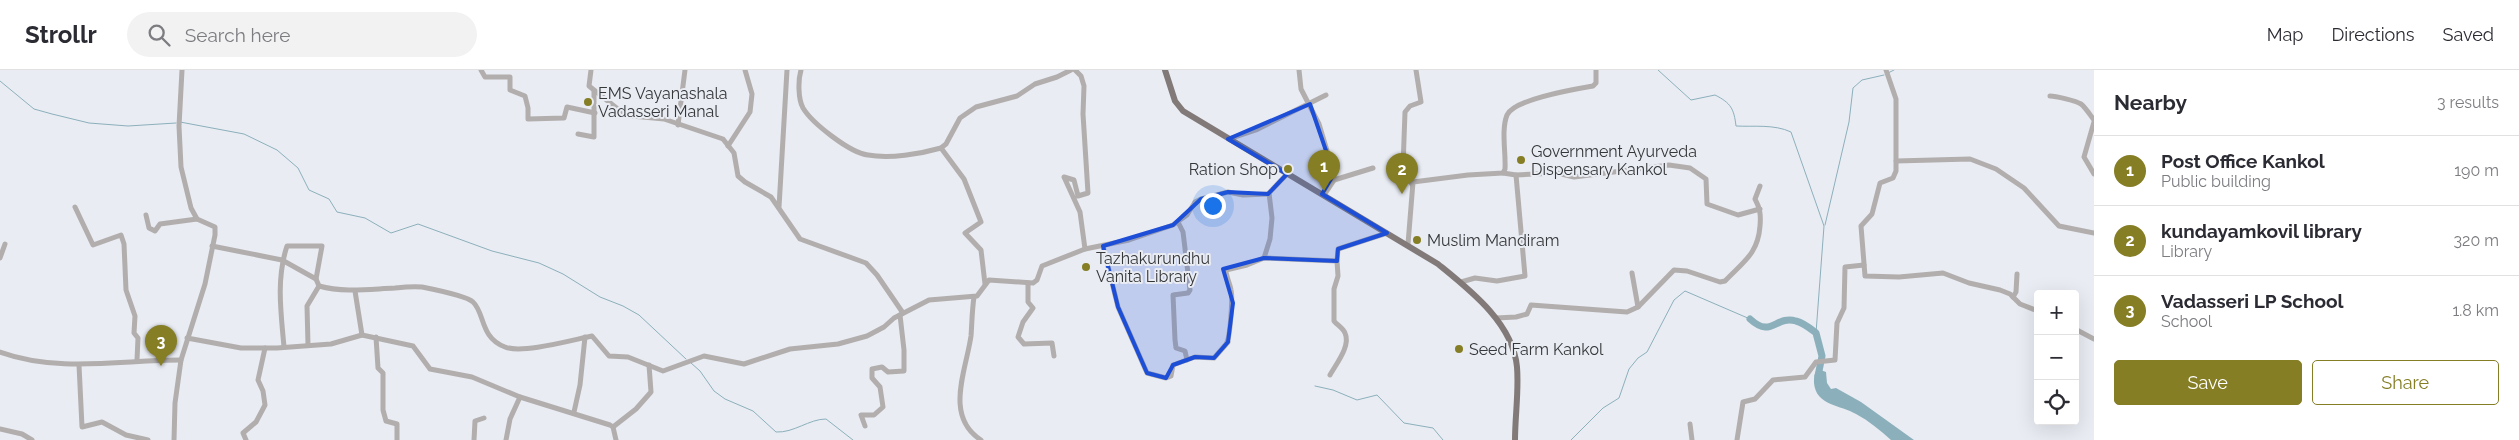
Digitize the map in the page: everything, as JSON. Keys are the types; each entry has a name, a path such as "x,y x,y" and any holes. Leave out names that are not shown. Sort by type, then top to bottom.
{"main road":[{"path":"1165,70 1175,101 1182,111 1408,244 1461,282 1496,318 1510,342 1517,367 1515,440"}],"street":[{"path":"182,70 179,126 181,167 191,208 197,219"},
{"path":"481,70 485,77 510,77 510,90 524,96 528,108 528,119 564,118 567,108 594,112"},
{"path":"591,70 589,86 619,110 632,116 664,119 723,139 734,154 738,176 745,182 767,193 779,207 800,240 810,245 856,258 866,263 882,281 902,314 904,371 888,372 882,367 872,369 872,378 880,387 883,407 874,415 861,415 865,426"},
{"path":"678,125 685,70"},
{"path":"728,146 750,112 752,94 745,70"},
{"path":"779,207 787,70"},
{"path":"801,70 800,98 803,109 836,140 856,152 888,156 941,148 946,144 960,118 976,107 995,100 1017,96 1036,84 1057,77 1070,70"},
{"path":"1075,70 1081,76 1084,86 1083,114 1088,194 1078,196 1074,180 1064,177 1080,212 1085,249"},
{"path":"1298,70 1301,89 1310,104 1324,140 1334,180"},
{"path":"1408,244 1412,184 1405,174 1404,167 1405,112 1410,106 1421,104 1422,94 1416,70"},
{"path":"1503,173 1505,169 1506,119 1511,110 1536,98 1593,86 1596,83 1596,70"},
{"path":"1886,70 1896,99 1896,171 1893,178 1880,183 1872,214 1861,226 1865,276 1870,278 1943,273 1969,283 2000,290 2013,297 2020,304 2034,309"},
{"path":"578,134 594,137 594,91"},
{"path":"1228,139 1256,130 1326,95"},
{"path":"2050,96 2059,96 2069,102 2080,104 2094,121 2084,157 2094,174"},
{"path":"941,148 964,179 982,222 965,233 981,250 985,284"},
{"path":"1896,161 1970,159 1981,162 2024,188 2059,226 2094,233"},
{"path":"1412,184 1420,181 1459,176 1503,173 1516,175 1557,173 1574,176 1669,165 1690,168 1706,179 1707,204 1738,215 1760,209"},
{"path":"1324,195 1334,180 1373,168"},
{"path":"319,286 356,290 420,287 472,300 478,308 482,325 491,337 505,347 525,349 592,336 609,356 628,357 663,371 704,356 744,364 790,349 838,344 867,336 929,300 943,297 977,296 989,280 1033,283 1037,280 1042,266 1085,249 1128,240 1178,222 1201,199 1228,192 1243,195 1269,194 1287,174"},
{"path":"1461,282 1475,278 1497,280 1525,276 1516,175"},
{"path":"1496,318 1516,317 1527,314 1531,306 1627,312 1638,307 1674,270 1687,271 1720,282 1725,281 1750,257 1759,241 1760,209 1755,199 1760,186"},
{"path":"1264,258 1270,238 1272,218 1269,194"},
{"path":"75,207 93,245 121,235 124,244 126,290 135,316 134,333 138,338 137,360"},
{"path":"146,215 149,228 155,231 160,224 197,219 215,227 205,284 181,360 175,403 174,440"},
{"path":"1178,222 1183,232 1190,290 1188,293 1173,295 1174,332 1176,348 1185,352 1186,360"},
{"path":"1330,375 1346,346 1347,339 1343,330 1334,321 1334,289 1338,276 1338,249 1388,233"},
{"path":"0,258 5,244"},
{"path":"212,246 282,260 316,279"},
{"path":"284,347 280,283 282,260 286,246 322,246 316,279 319,286"},
{"path":"1103,246 1118,307 1148,373 1166,378 1170,376 1172,366 1202,356 1214,358 1228,342 1229,317 1233,303 1226,270 1247,265 1264,258 1337,260"},
{"path":"1737,440 1743,402 1755,399 1773,380 1806,377 1816,362 1835,360 1837,323 1844,308 1846,267 1864,265"},
{"path":"1632,273 1638,307"},
{"path":"2013,297 2016,292 2017,274"},
{"path":"1028,283 1028,302 1033,308 1024,322 1018,337 1024,344 1052,343 1054,356"},
{"path":"308,345 307,306 319,286"},
{"path":"356,290 362,335"},
{"path":"974,297 971,335 960,398 963,422 981,440"},
{"path":"2079,332 2094,339"},
{"path":"187,338 241,348 265,348 331,344 362,335 376,337 413,346 430,369 472,377 520,397 574,412 613,427"},
{"path":"376,337 378,368 382,373 383,410 386,421 397,424 397,440"},
{"path":"574,412 580,385 585,337"},
{"path":"1222,345 1228,342"},
{"path":"246,440 243,433 256,422 265,405 263,391 258,380 265,348"},
{"path":"0,352 35,362 79,365 137,360 181,360"},
{"path":"79,365 82,427 102,422 126,435 148,440"},
{"path":"613,427 636,409 651,392 649,365"},
{"path":"506,440 510,418 520,397"},
{"path":"474,440 473,425 475,421 484,418"},
{"path":"1690,424 1692,440"},
{"path":"613,427 616,440"},
{"path":"0,429 22,434 32,440"}],"highlighted area":[{"path":"1310,104 1334,174 1322,194 1387,233 1338,249 1337,261 1264,258 1223,269 1233,303 1228,342 1214,358 1195,357 1173,365 1166,378 1147,373 1118,307 1103,246 1173,225 1201,199 1228,192 1268,194 1287,174 1228,139"}],"water":[{"path":"1818,369 1826,372 1827,383 1831,389 1836,388 1861,402 1914,440 1891,440 1861,417 1824,401 1816,391 1814,383"}],"waterway":[{"path":"1658,70 1691,100 1715,95 1725,101 1733,111 1736,126 1771,127 1791,132 1824,226 1816,333"},
{"path":"1888,73 1894,70"},
{"path":"1825,225 1849,122 1853,88 1862,80 1884,75"},
{"path":"0,81 34,109 89,123 128,126 176,123"},
{"path":"180,122 244,134 277,150 298,168 309,190 329,199 337,212 365,218 391,233 418,224 492,251 539,263 563,274 600,297 639,315 686,359"},
{"path":"1571,440 1603,408 1619,398 1629,369 1638,358 1647,352 1674,300 1685,291 1750,319"},
{"path":"1750,319 1757,325 1764,327 1769,327 1783,321 1796,321 1816,333 1822,356 1818,376"},
{"path":"691,363 700,371 714,391 725,399 753,411 776,432 783,432 814,421 826,419 853,440"},
{"path":"1315,386 1333,390 1357,400 1377,395 1404,423 1433,428 1443,440"}],"place":[{"name":"EMS Vayanashala Vadasseri Manal","path":"588,102"},
{"name":"Government Ayurveda Dispensary Kankol","path":"1521,160"},
{"name":"Ration Shop","path":"1288,169"},
{"name":"Post Office Kankol","path":"1324,191"},
{"name":"kundayamkovil library","path":"1402,194"},
{"name":"Muslim Mandiram","path":"1417,240"},
{"name":"Tazhakurundhu Vanita Library","path":"1086,267"},
{"name":"Seed Farm Kankol","path":"1459,349"},
{"name":"Vadasseri LP School","path":"161,366"}]}
